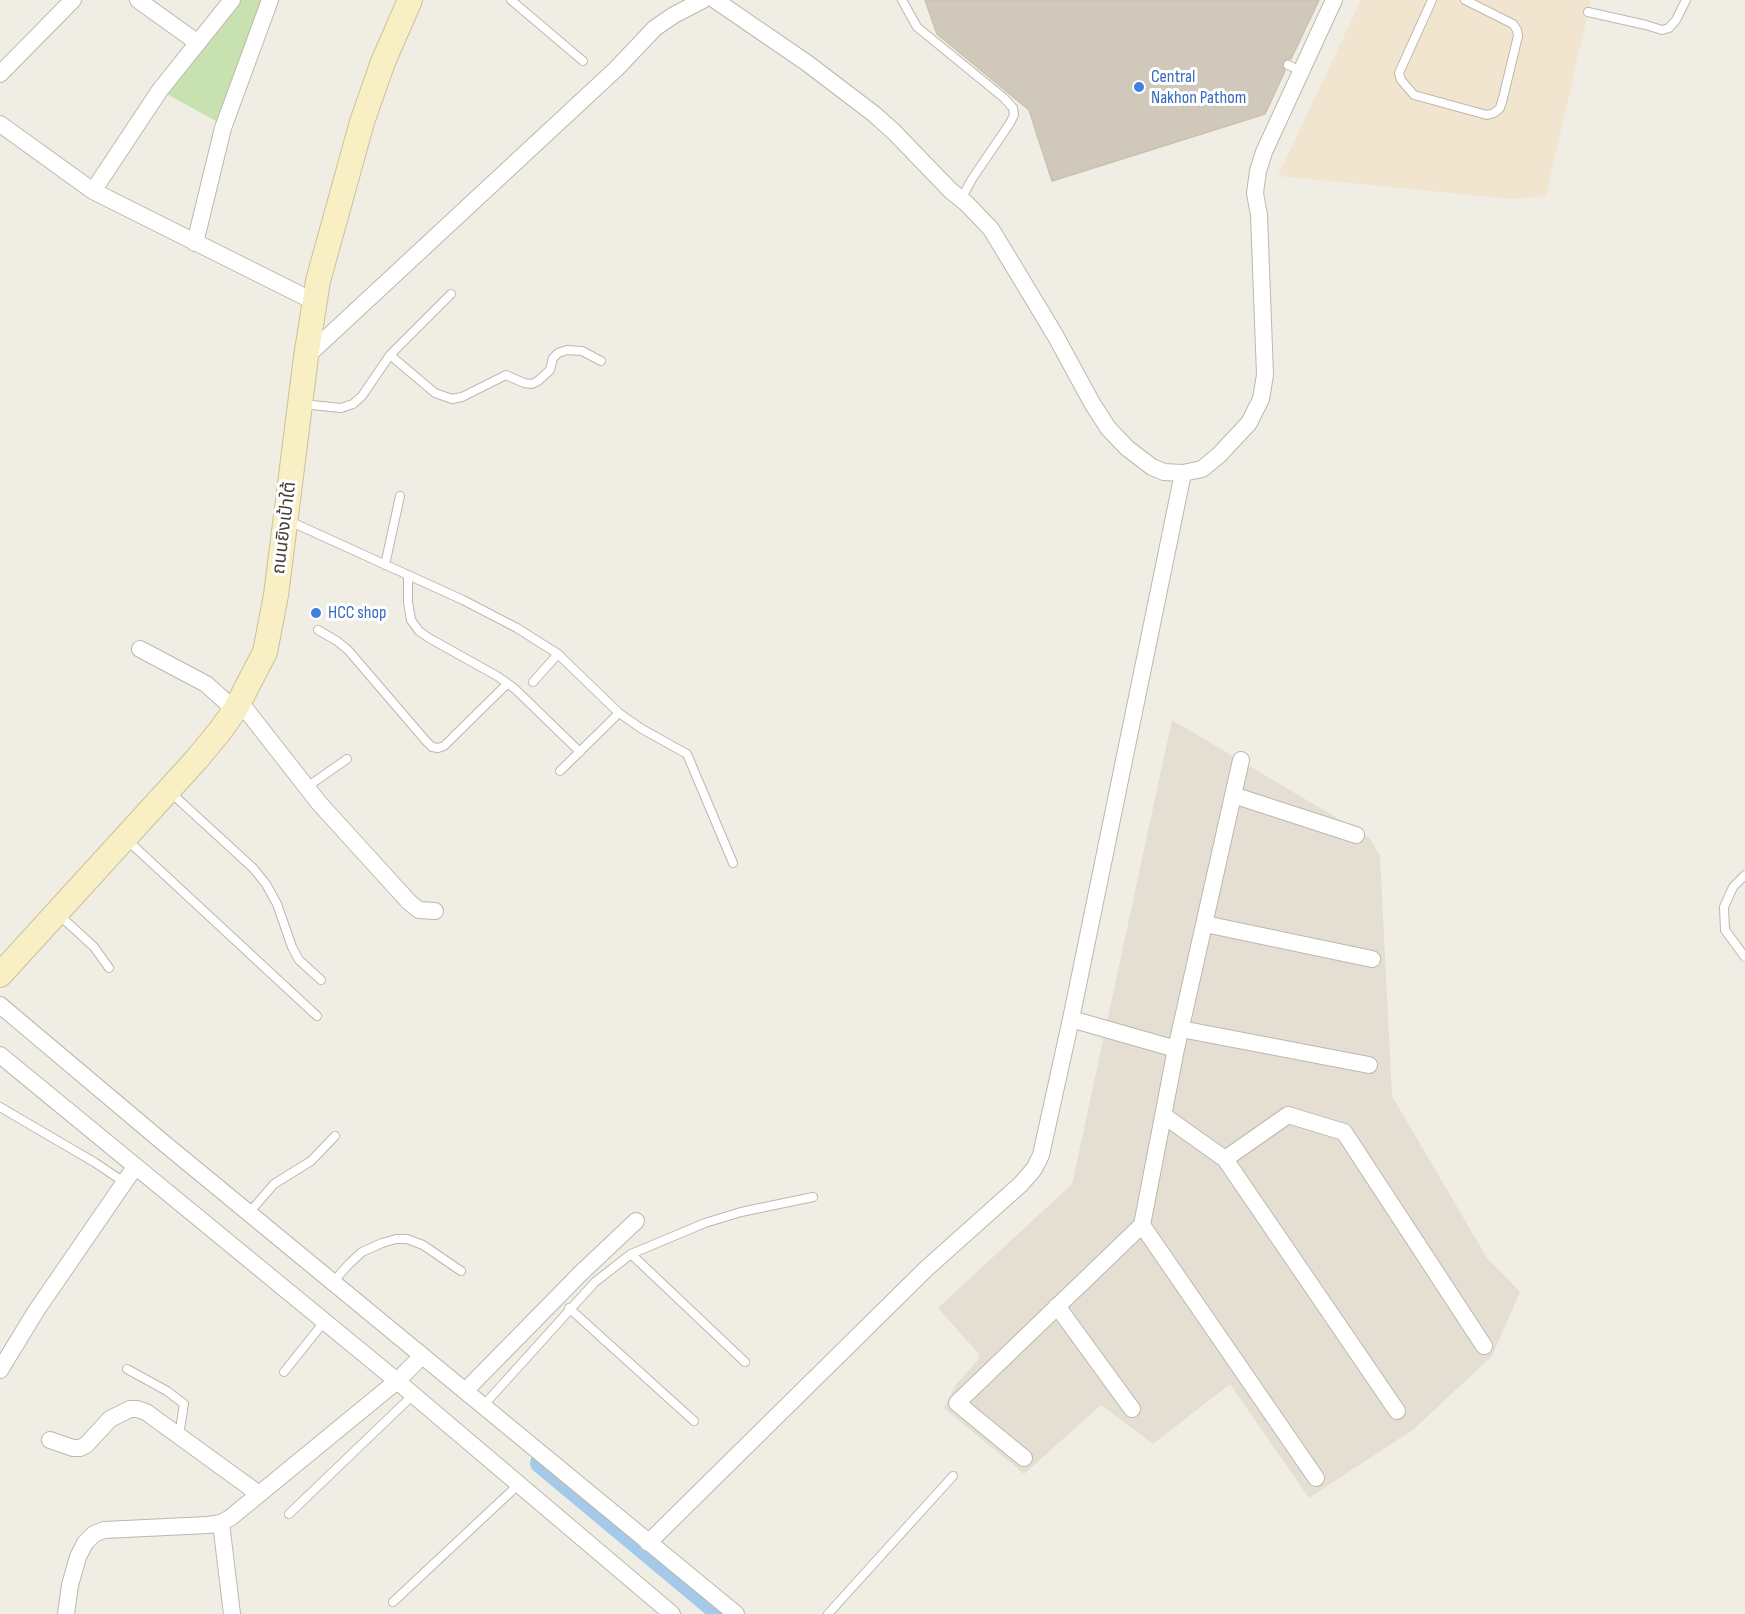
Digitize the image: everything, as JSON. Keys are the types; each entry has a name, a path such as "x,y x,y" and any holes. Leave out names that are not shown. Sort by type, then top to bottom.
{"main road":[{"name":"ถนนยิงเป้าใต้","path":"0,975 202,752 238,706 265,652 276,595 302,404 306,357 318,281 362,122 383,62 410,0"}],"street":[{"path":"0,74 73,0"},
{"path":"138,0 198,43"},
{"path":"93,191 160,90 232,0"},
{"path":"195,243 223,128 270,0"},
{"path":"306,357 616,69 655,28 703,0"},
{"path":"715,0 807,63 874,114 991,229 1108,428 1127,448 1152,467 1164,472 1183,473 1202,469 1219,455 1249,423 1261,399 1265,375 1259,215 1255,193 1257,171 1294,67 1323,0"},
{"path":"1294,67 1334,0"},
{"path":"0,124 93,191 315,302"},
{"path":"648,1543 918,1277 1021,1184 1034,1169 1041,1155 1183,473"},
{"path":"140,649 206,684 238,706 307,788 409,902 419,910 435,910"},
{"path":"1024,1458 957,1403 1142,1225 1176,1049 1241,760"},
{"path":"1233,795 1356,835"},
{"path":"1204,924 1372,959"},
{"path":"0,1005 420,1357 465,1390 648,1543 719,1609 736,1614"},
{"path":"1071,1018 1176,1049"},
{"path":"1181,1029 1369,1065"},
{"path":"0,1055 324,1322 399,1378 413,1395 672,1614"},
{"path":"1163,1115 1225,1159 1397,1411"},
{"path":"1225,1159 1288,1115 1344,1132 1484,1346"},
{"path":"0,1370 36,1311 135,1167"},
{"path":"465,1390 636,1221"},
{"path":"1142,1225 1316,1478"},
{"path":"1057,1306 1132,1409"},
{"path":"66,1614 70,1585 78,1557 93,1534 104,1530 221,1523 230,1518 399,1378 420,1357"},
{"path":"50,1440 80,1448 86,1445 110,1419 137,1408 146,1412 259,1494"},
{"path":"221,1523 232,1614"}],"lane":[{"path":"511,0 583,61"},
{"path":"902,0 917,27 1004,98 1013,108 1014,116 961,199"},
{"path":"1432,0 1399,73 1401,80 1414,95 1487,115 1500,108 1518,36 1517,30 1514,24 1466,0"},
{"path":"1588,12 1662,30 1669,28 1676,20 1686,0"},
{"path":"302,404 340,408 353,404 362,396 390,355 451,294"},
{"path":"390,355 435,393 452,399 462,397 506,375 531,384 550,370 553,358 558,353 567,350 582,351 601,361"},
{"path":"385,565 400,496"},
{"path":"286,519 463,600 517,628 558,654 619,713 642,729 687,754 733,862"},
{"path":"408,575 411,620 419,631 429,639 497,676 580,752"},
{"path":"318,630 348,650 432,747 444,746 507,684"},
{"path":"533,682 558,654"},
{"path":"560,771 619,713"},
{"path":"307,788 347,759"},
{"path":"168,791 252,868 266,884 277,904 299,960 321,981"},
{"path":"125,838 317,1016"},
{"path":"1745,875 1733,887 1724,907 1725,930 1745,957"},
{"path":"57,913 89,941 110,968"},
{"path":"0,1107 124,1182"},
{"path":"249,1213 274,1184 311,1161 335,1136"},
{"path":"483,1406 569,1308 600,1277 631,1254 705,1223 741,1212 813,1197"},
{"path":"333,1282 362,1252 396,1239 407,1239 423,1245 461,1271"},
{"path":"631,1254 745,1362"},
{"path":"569,1308 694,1421"},
{"path":"284,1372 324,1322"},
{"path":"127,1369 167,1391 184,1404 179,1436"},
{"path":"289,1514 413,1395"},
{"path":"833,1612 953,1476"},
{"path":"393,1602 518,1485"}],"shaded area":[{"path":"1361,0 1591,0 1546,196 1511,199 1278,176"},
{"path":"1172,720 1369,837 1380,856 1392,1096 1487,1258 1520,1292 1492,1356 1414,1429 1309,1498 1230,1384 1153,1444 1101,1405 1024,1474 944,1408 957,1383 979,1359 978,1353 938,1308 1072,1184"}],"green space":[{"path":"239,0 270,0 230,129 167,94"}],"building":[{"name":"Central Nakhon Pathom","path":"925,0 1319,0 1291,59 1283,62 1282,66 1285,71 1265,114 1052,181 1029,110 937,34"}],"waterway":[{"path":"540,1463 721,1614"}],"place":[{"name":"Central Nakhon Pathom","path":"1139,87"},
{"name":"HCC shop","path":"316,613"}]}
